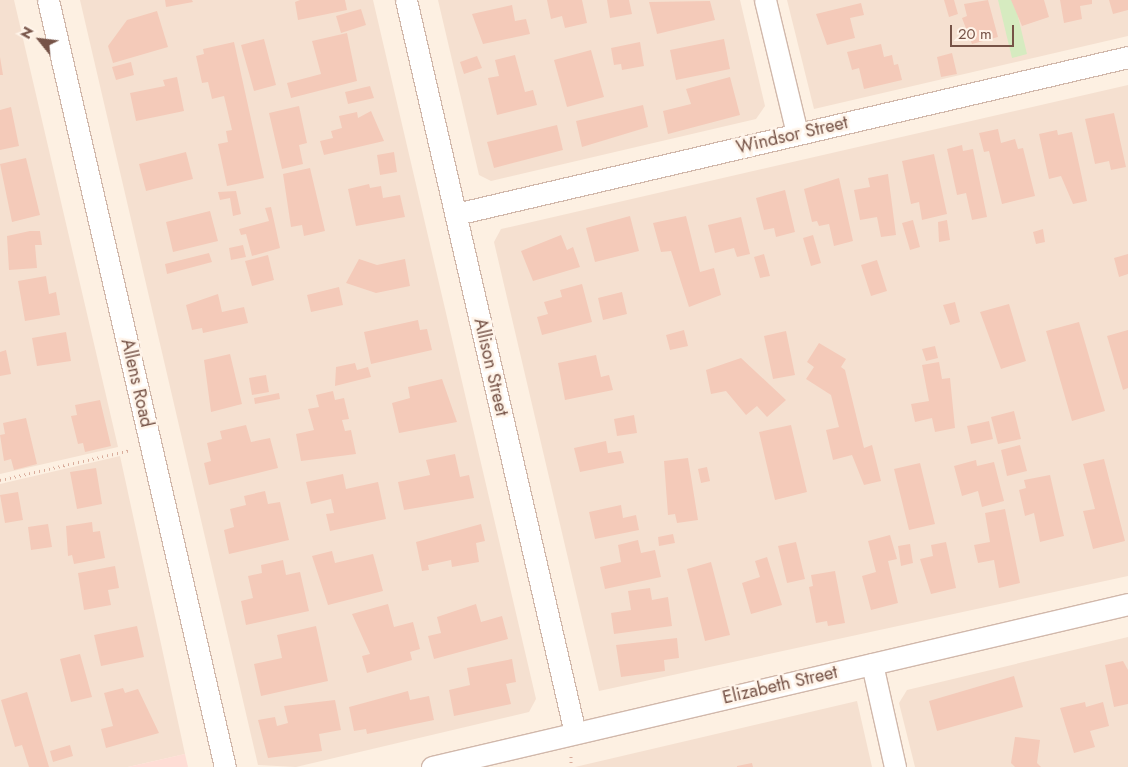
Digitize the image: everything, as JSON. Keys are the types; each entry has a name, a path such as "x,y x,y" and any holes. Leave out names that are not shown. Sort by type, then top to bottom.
{"street":[{"name":"Allens Road","path":"48,0 225,767"},
{"name":"Allison Street","path":"406,0 576,733"},
{"path":"765,0 797,133"},
{"name":"Windsor Street","path":"456,214 1128,57"},
{"name":"Elizabeth Street","path":"432,767 1128,604"},
{"path":"872,664 895,767"}],"path":[{"path":"0,480 127,451"}],"shaded area":[{"path":"0,0 14,0 118,447 0,474"},
{"path":"80,0 373,0 536,699 529,712 296,767 258,765"},
{"path":"438,0 740,0 765,106 756,119 491,181 479,175"},
{"path":"787,0 1128,0 1128,36 814,109"},
{"path":"1128,85 1128,576 599,691 494,242 501,229"},
{"path":"120,456 185,754 128,767 0,767 0,484"},
{"path":"1128,637 1128,767 915,767 899,703 907,690"},
{"path":"857,701 872,767 575,767"},
{"path":"185,754 188,767 128,767"}],"green space":[{"path":"998,0 1014,0 1027,54 1012,58"}],"building":[{"path":"165,0 192,0 193,2 166,7"},
{"path":"300,0 345,0 347,10 298,20 295,2"},
{"path":"547,0 582,0 587,23 565,28 562,16 551,19"},
{"path":"607,0 629,0 632,14 610,18"},
{"path":"944,0 954,0 958,14 949,17"},
{"path":"988,0 998,37 972,44 962,18 967,16 964,4"},
{"path":"1011,0 1044,0 1049,17 1022,26"},
{"path":"1060,0 1092,0 1092,4 1080,6 1082,19 1064,23"},
{"path":"1109,0 1128,0 1128,10 1113,14"},
{"path":"710,1 715,20 657,34 649,2"},
{"path":"861,3 864,15 850,18 855,38 827,45 816,14"},
{"path":"512,5 515,21 526,19 530,34 483,44 472,14"},
{"path":"361,9 366,25 341,33 336,16"},
{"path":"157,11 168,47 113,63 108,46 127,20"},
{"path":"347,33 357,81 291,98 287,83 321,74 312,41"},
{"path":"264,39 276,85 254,91 241,45"},
{"path":"724,39 730,69 676,80 670,50"},
{"path":"234,42 264,178 227,186 218,144 228,142 226,131 232,130 224,96 212,99 208,82 202,83 196,56 204,54 203,49"},
{"path":"640,42 644,66 622,70 621,64 614,65 611,48"},
{"path":"881,44 884,57 892,55 894,65 898,64 902,80 864,89 859,68 852,70 847,52"},
{"path":"591,50 604,97 567,107 554,60"},
{"path":"952,53 957,74 941,77 937,57"},
{"path":"515,55 525,92 533,90 537,105 497,115 488,78 499,76 495,60"},
{"path":"477,56 482,68 464,74 460,62"},
{"path":"0,57 3,75 0,75"},
{"path":"131,62 134,75 116,80 112,67"},
{"path":"177,77 184,111 136,121 130,93 165,86 163,80"},
{"path":"730,77 740,115 668,134 663,111 691,104 686,89"},
{"path":"370,86 374,98 348,104 345,92"},
{"path":"643,105 648,127 582,147 576,121"},
{"path":"299,106 307,143 299,145 303,164 282,169 269,113"},
{"path":"11,107 19,146 0,150 0,110"},
{"path":"371,111 384,141 324,155 320,141 333,138 331,131 342,128 339,116 357,112 358,118"},
{"path":"1114,113 1126,167 1111,170 1109,161 1095,164 1085,119"},
{"path":"557,125 563,150 494,168 487,142"},
{"path":"998,129 1001,143 1015,139 1018,149 1023,148 1035,196 1002,204 989,151 984,152 979,133"},
{"path":"1057,130 1058,135 1072,132 1087,201 1073,204 1061,176 1049,179 1039,134"},
{"path":"962,145 963,151 973,149 987,217 972,220 966,193 957,195 947,149"},
{"path":"186,152 193,179 146,191 139,164"},
{"path":"394,152 397,172 380,175 377,155"},
{"path":"934,154 947,214 922,220 919,202 911,204 902,161"},
{"path":"26,158 40,215 12,222 0,164"},
{"path":"310,168 325,231 304,236 302,225 291,227 283,174"},
{"path":"888,174 896,235 881,237 877,217 860,220 854,190 870,187 868,178"},
{"path":"839,178 853,241 834,246 829,224 819,226 817,221 812,222 804,189"},
{"path":"369,184 370,188 381,186 383,198 400,195 405,217 356,226 348,189"},
{"path":"785,190 795,232 776,237 774,228 764,230 756,198"},
{"path":"236,191 241,214 233,216 230,198 220,200 218,192"},
{"path":"271,207 280,248 252,256 246,234 241,235 239,229 269,221 265,208"},
{"path":"210,211 218,241 173,252 166,222"},
{"path":"630,216 639,251 595,262 586,228"},
{"path":"686,216 700,272 714,268 721,295 689,307 671,251 661,252 653,223"},
{"path":"741,217 750,254 737,257 734,248 715,253 708,225"},
{"path":"913,220 920,247 910,250 902,223"},
{"path":"947,220 950,240 939,242 938,222"},
{"path":"1043,229 1045,242 1036,244 1033,232"},
{"path":"40,231 42,245 35,245 37,268 9,270 7,236"},
{"path":"561,235 567,250 573,247 580,267 533,281 521,251"},
{"path":"813,235 821,263 811,266 803,238"},
{"path":"243,245 246,257 231,260 229,248"},
{"path":"209,253 212,262 167,274 165,264"},
{"path":"764,254 770,276 760,278 754,257"},
{"path":"1128,254 1128,274 1119,277 1114,258"},
{"path":"268,255 274,280 252,286 245,261"},
{"path":"359,259 377,265 405,259 410,286 376,293 346,283"},
{"path":"877,260 887,291 871,296 861,265"},
{"path":"46,276 49,294 56,292 60,315 25,321 18,281"},
{"path":"582,284 592,322 542,335 537,317 548,314 544,302 562,297 560,290"},
{"path":"339,287 343,305 311,312 307,295"},
{"path":"622,292 627,314 603,320 598,298"},
{"path":"218,294 222,312 244,307 248,323 203,333 202,328 192,330 186,305"},
{"path":"955,302 960,322 950,325 943,305"},
{"path":"1009,304 1026,361 1001,369 980,312"},
{"path":"418,320 420,330 427,329 432,350 371,364 364,332"},
{"path":"1079,322 1105,411 1072,421 1046,331"},
{"path":"684,330 688,346 670,350 666,335"},
{"path":"1128,330 1128,388 1123,390 1107,336"},
{"path":"786,331 795,375 773,379 764,336"},
{"path":"66,332 71,361 37,366 32,338"},
{"path":"819,343 846,359 841,367 845,370 864,448 872,445 881,481 864,485 852,455 833,460 826,430 839,427 831,395 806,379 814,367 807,362"},
{"path":"935,346 938,358 926,361 922,349"},
{"path":"6,350 11,374 0,376 0,352"},
{"path":"230,354 242,404 211,412 204,360"},
{"path":"596,355 601,377 609,375 613,390 565,400 558,363"},
{"path":"741,358 786,400 767,417 757,406 746,415 726,391 711,394 706,370"},
{"path":"939,362 942,379 950,378 955,428 935,432 932,418 915,422 911,404 929,401 922,365"},
{"path":"355,363 357,370 368,367 371,377 335,386 336,367"},
{"path":"266,375 269,392 252,395 249,378"},
{"path":"442,379 457,422 399,433 392,403 410,398 408,387"},
{"path":"333,391 335,400 344,398 349,419 342,420 345,431 351,430 356,454 301,461 296,434 314,430 308,409 319,407 316,395"},
{"path":"279,393 280,399 255,404 254,398"},
{"path":"100,400 111,446 85,452 83,443 78,444 71,416 77,415 75,405"},
{"path":"1014,411 1021,439 998,444 991,417"},
{"path":"634,415 637,433 617,436 614,419"},
{"path":"26,418 37,464 14,470 11,459 4,461 0,435 5,434 3,423"},
{"path":"989,421 993,439 971,444 967,426"},
{"path":"246,425 251,442 270,438 278,468 209,485 204,463 211,461 207,443 222,439 220,431"},
{"path":"791,425 807,492 775,500 759,432"},
{"path":"606,441 608,453 621,451 624,463 580,472 574,448"},
{"path":"1020,445 1027,471 1007,476 1001,450"},
{"path":"455,454 460,477 469,475 474,498 404,510 398,482 430,475 426,460"},
{"path":"688,458 698,520 677,523 675,514 668,515 664,461"},
{"path":"1104,459 1125,541 1093,549 1083,511 1095,509 1083,464"},
{"path":"976,460 977,466 994,462 1004,501 982,507 978,491 962,496 954,466"},
{"path":"920,463 935,524 909,530 894,469"},
{"path":"707,467 710,481 701,483 698,469"},
{"path":"96,468 102,504 77,509 70,472"},
{"path":"343,474 346,489 378,482 386,519 330,531 326,514 334,513 331,499 311,504 306,482"},
{"path":"1050,475 1064,536 1040,542 1034,513 1025,516 1019,490 1026,488 1024,480"},
{"path":"265,491 268,504 280,502 289,540 229,554 224,530 234,527 230,509 246,505 244,496"},
{"path":"18,492 23,520 5,523 0,495"},
{"path":"621,505 623,518 636,515 639,530 595,539 589,512"},
{"path":"1005,509 1020,583 999,588 994,560 978,563 974,545 990,542 985,513"},
{"path":"92,522 93,532 100,531 105,558 74,564 72,555 68,556 66,526"},
{"path":"48,524 52,547 31,550 28,527"},
{"path":"481,524 485,541 476,543 479,562 452,567 451,560 428,565 429,570 422,571 416,542"},
{"path":"673,534 675,543 659,546 658,537"},
{"path":"890,535 897,559 888,561 898,603 871,610 862,576 876,572 868,541"},
{"path":"638,540 641,553 655,550 661,577 605,589 600,567 621,562 618,545"},
{"path":"796,542 805,579 787,583 778,546"},
{"path":"946,542 956,588 931,594 920,559 933,556 931,545"},
{"path":"910,544 913,563 901,566 898,546"},
{"path":"332,551 335,563 373,554 383,591 328,605 312,556"},
{"path":"767,557 782,605 751,614 742,583 760,577 755,561"},
{"path":"283,560 286,575 300,572 309,611 246,625 241,601 253,598 248,576 262,573 261,565"},
{"path":"711,562 730,635 705,641 687,569"},
{"path":"115,566 119,588 108,590 111,605 84,610 78,573"},
{"path":"835,571 845,623 828,626 827,621 816,623 809,587 813,586 811,575"},
{"path":"650,588 652,600 668,597 672,626 614,634 611,613 631,610 628,591"},
{"path":"388,604 394,627 413,622 420,649 410,652 412,660 367,673 362,656 370,654 352,614"},
{"path":"476,604 481,622 502,616 508,639 434,659 428,636 441,633 437,617"},
{"path":"137,626 144,657 101,666 94,635"},
{"path":"316,626 328,681 261,696 254,664 282,658 277,635"},
{"path":"677,638 679,658 664,660 665,671 621,677 616,645"},
{"path":"80,654 92,697 71,702 60,659"},
{"path":"512,659 516,682 506,684 511,704 454,716 449,690 470,685 467,668"},
{"path":"1123,661 1128,670 1128,704 1114,707 1105,665"},
{"path":"1014,676 1023,707 937,731 929,701"},
{"path":"123,688 125,693 138,689 159,733 106,748 101,729 113,726 104,693"},
{"path":"408,691 410,700 429,696 434,720 367,734 366,729 354,731 349,707"},
{"path":"27,692 49,767 29,767 22,745 15,747 1,700"},
{"path":"335,700 341,730 319,734 322,751 268,758 258,720 275,717 277,726 288,723 284,706"},
{"path":"1085,702 1086,707 1103,702 1109,726 1090,731 1095,747 1074,753 1060,708"},
{"path":"1015,737 1040,740 1037,763 1041,767 1015,767 1011,763"},
{"path":"70,745 73,756 53,762 50,751"},
{"path":"752,763 753,767 737,767 737,766"}]}
